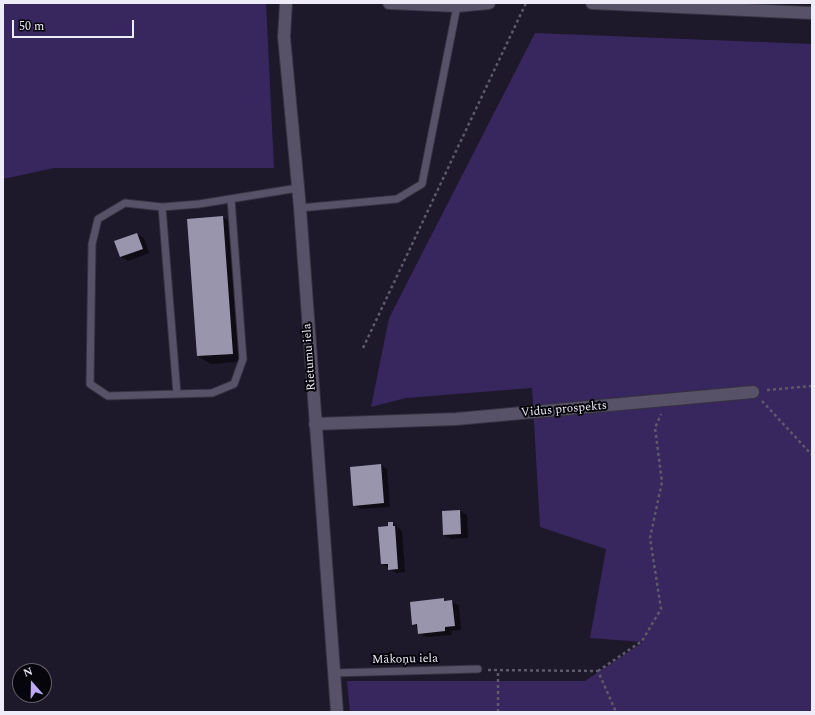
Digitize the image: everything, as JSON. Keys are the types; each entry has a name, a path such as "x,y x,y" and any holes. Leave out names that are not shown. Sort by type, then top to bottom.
{"street":[{"name":"Rietumu iela","path":"286,3 284,37 300,208 336,712"},
{"path":"389,3 457,6 489,3"},
{"path":"592,3 673,5 812,12"},
{"name":"Vidus prospekts","path":"315,424 456,420 753,392"}],"lane":[{"path":"300,208 397,199 422,184 457,6"},
{"path":"231,199 243,359 234,384 212,392 108,396 90,384 92,244 98,220 125,203 162,207 231,199 298,188"},
{"path":"162,207 177,394"},
{"name":"Mākoņu iela","path":"333,673 478,669"}],"path":[{"path":"364,348 526,3"},
{"path":"753,392 812,386"},
{"path":"753,392 812,455"},
{"path":"478,669 598,671 642,641 661,609 650,538 662,482 655,428 666,400"},
{"path":"498,670 498,712"},
{"path":"598,671 616,712"}],"shaded area":[{"path":"3,3 266,3 274,168 54,168 3,179"},
{"path":"535,33 812,44 812,712 350,712 347,681 585,681 643,642 590,638 606,549 540,527 532,388 406,398 371,407 389,318"}],"building":[{"path":"223,216 233,354 197,356 187,219"},
{"path":"137,233 143,249 120,257 114,241"},
{"path":"381,464 384,503 353,506 350,467"},
{"path":"460,510 461,534 443,535 442,511"},
{"path":"388,522 393,522 393,526 395,526 398,569 388,570 388,564 381,564 378,527 388,526"},
{"path":"444,598 444,601 452,600 455,626 445,627 445,631 418,634 417,624 412,625 410,602"}]}
